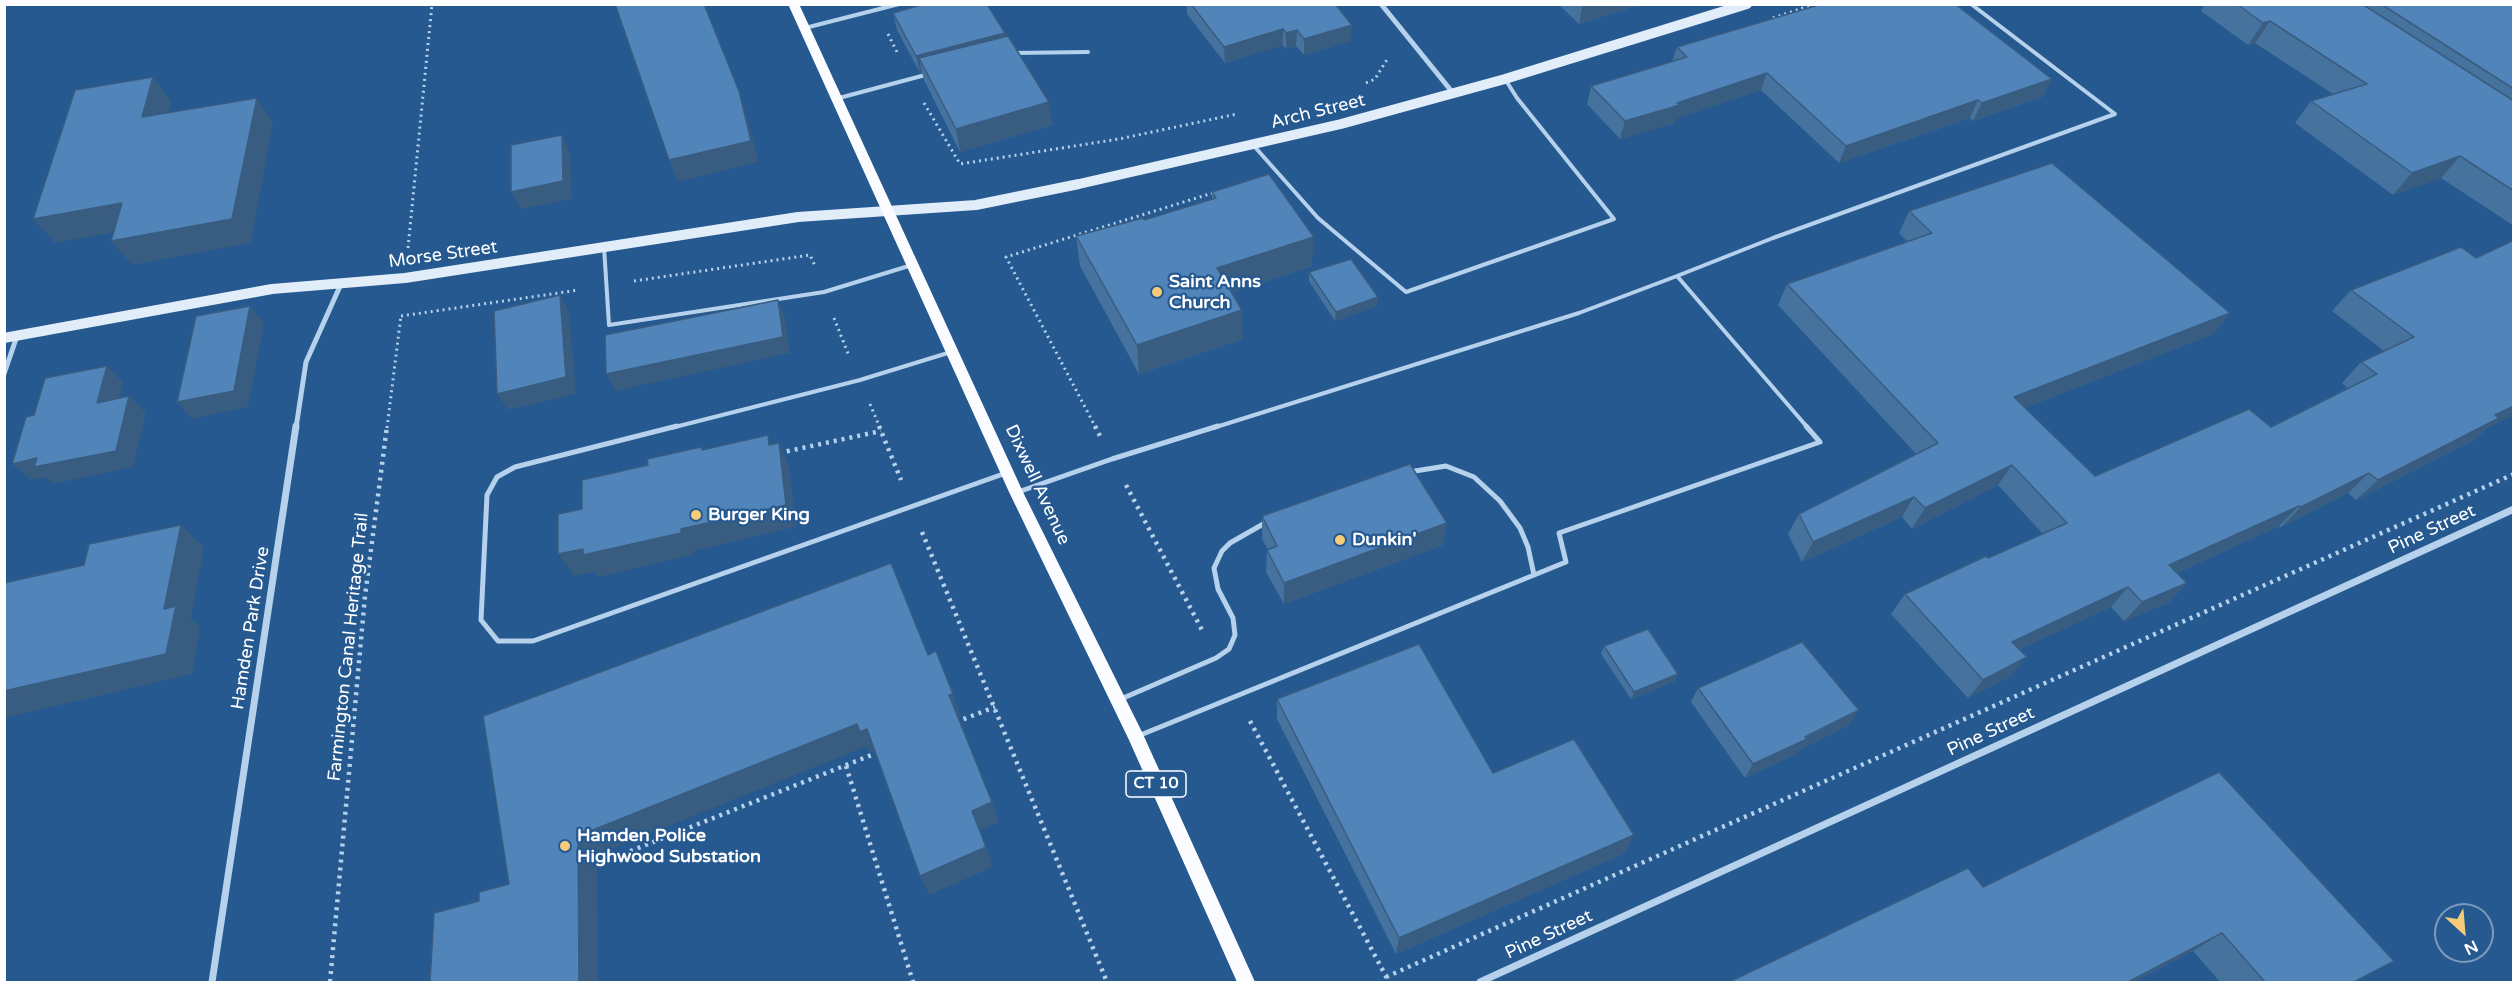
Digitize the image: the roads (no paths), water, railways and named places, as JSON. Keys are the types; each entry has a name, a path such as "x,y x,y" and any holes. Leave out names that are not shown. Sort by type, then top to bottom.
{"main road":[{"name":"Dixwell Avenue","path":"793,4 1016,492 1136,737 1246,982"},
{"name":"Arch Street","path":"887,212 976,205 1253,145 1505,79 1747,4"},
{"name":"Morse Street","path":"4,338 272,289 405,278 798,217 887,212"}],"street":[{"path":"1381,4 1453,93"},
{"name":"Hamden Park Drive","path":"212,982 306,362 341,284"},
{"path":"4,374 17,336"},
{"name":"Pine Street","path":"1480,982 2514,509"}],"lane":[{"path":"804,28 899,4"},
{"path":"1016,492 1112,459 1579,313 1773,238 2115,114 1971,4"},
{"path":"1004,56 1015,53 1088,52"},
{"path":"836,99 934,73"},
{"path":"1253,145 1318,218 1406,292 1614,219 1517,98 1505,79"},
{"path":"604,247 609,325 824,292 912,265"},
{"path":"1136,737 1566,562 1559,534 1820,442 1677,276"},
{"path":"951,351 860,380 516,467 497,477 487,495 481,620 498,641 533,641 1007,472"},
{"path":"1397,476 1419,468 1446,466 1474,477 1500,501 1520,528 1528,547 1534,575"},
{"path":"1118,700 1216,658 1229,649 1235,635 1233,618 1218,589 1214,568 1222,550 1230,543 1267,522"}],"place":[{"name":"Saint Anns Church","path":"1157,292"},
{"name":"Burger King","path":"696,515"},
{"name":"Dunkin'","path":"1340,540"},
{"name":"Hamden Police Highwood Substation","path":"565,846"}]}
